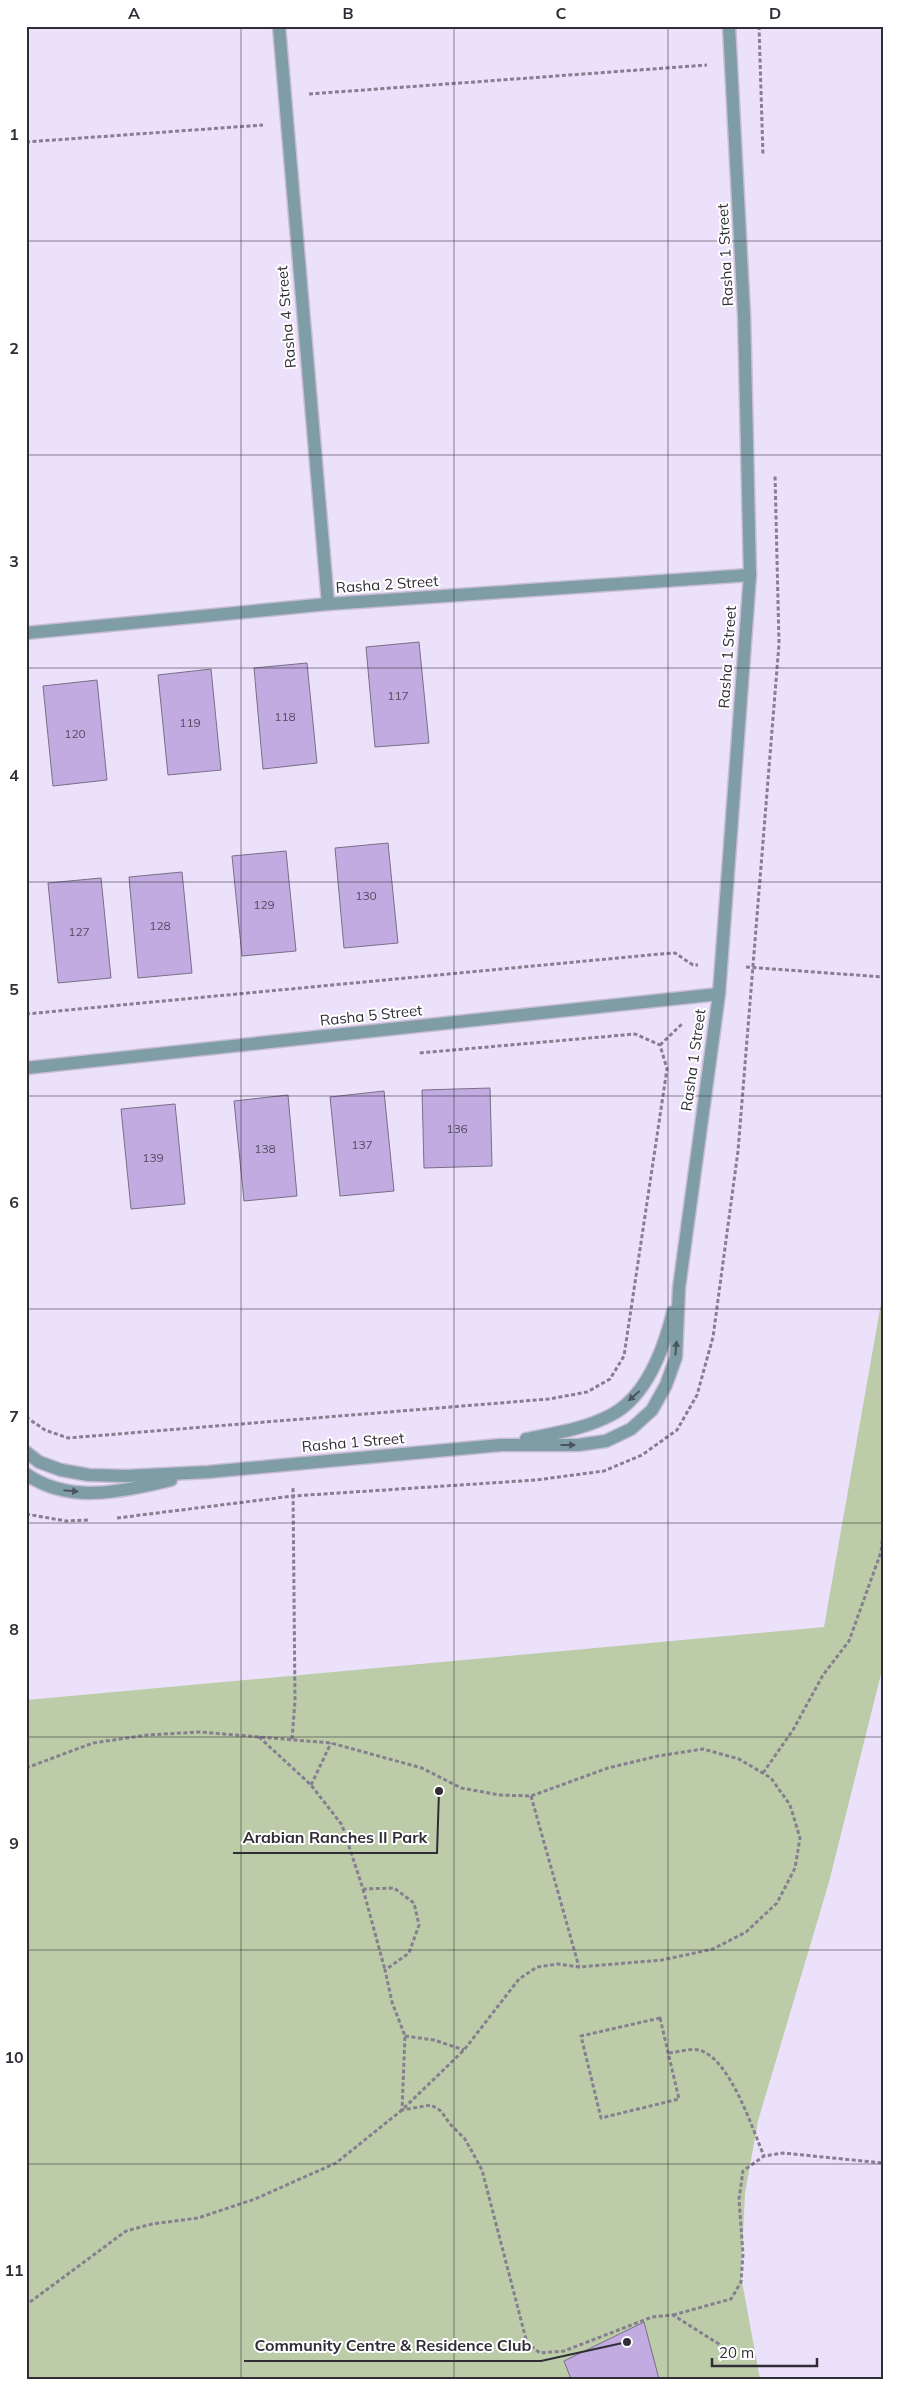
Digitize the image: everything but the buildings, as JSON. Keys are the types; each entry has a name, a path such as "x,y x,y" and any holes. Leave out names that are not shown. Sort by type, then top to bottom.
{"street":[{"name":"Rasha 4 Street","path":"279,26 283,96 328,604"},
{"name":"Rasha 1 Street","path":"26,1452 39,1462 61,1470 90,1476 208,1472 502,1445 578,1445 606,1441 631,1429 652,1410 666,1385 676,1358 679,1288 719,994 750,575 744,314 729,26"},
{"name":"Rasha 2 Street","path":"26,633 328,604 750,575"},
{"name":"Rasha 5 Street","path":"26,1068 719,994"},
{"name":"Rasha 1 Street","path":"502,1445 578,1428 613,1414 640,1391 660,1353 669,1328 679,1288"},
{"name":"Rasha 1 Street","path":"26,1474 61,1491 93,1494 128,1489 208,1472"}],"path":[{"path":"759,26 763,161"},
{"path":"283,96 732,63"},
{"path":"26,142 286,123"},
{"path":"113,1518 293,1496 536,1480 604,1471 642,1455 677,1430 697,1395 713,1337 738,1151 780,644 775,467"},
{"path":"26,1014 675,953 693,965 753,967 883,977"},
{"path":"26,1417 45,1430 68,1438 549,1399 587,1392 610,1379 624,1356 667,1069 660,1045 635,1034 409,1054"},
{"path":"292,1739 296,1701 293,1463"},
{"path":"26,1514 66,1521 94,1519"},
{"path":"762,1773 793,1730 824,1675 849,1641 881,1552 883,1534"},
{"path":"26,1768 93,1743 147,1735 200,1732 331,1743 422,1768 461,1788 500,1795 531,1796 608,1768 658,1756 703,1749 739,1758 771,1778 790,1805 800,1838 795,1868 777,1903 746,1932 713,1949 662,1960 579,1967 558,1964 537,1967 519,1979 464,2050 402,2110 336,2162 255,2198 198,2218 152,2224 126,2231 26,2305"},
{"path":"258,1736 311,1785 342,1825 363,1889 392,2002 405,2036 402,2110"},
{"path":"311,1785 331,1743"},
{"path":"531,1796 579,1967"},
{"path":"363,1889 394,1888 414,1903 419,1925 409,1953 385,1970"},
{"path":"660,2018 669,2053 679,2099 600,2118 581,2036 660,2018"},
{"path":"405,2036 434,2040 464,2050"},
{"path":"669,2053 697,2049 708,2054 718,2064 734,2088 764,2156"},
{"path":"402,2110 430,2105 441,2111 450,2124 466,2139 482,2170 527,2343 540,2353 564,2351 652,2317 672,2315 731,2299 741,2282 744,2254 739,2199 744,2171 764,2156 783,2153 883,2163"},
{"path":"672,2315 722,2346"}],"green space":[{"path":"883,1292 883,1666 829,1882 758,2121 745,2193 741,2276 760,2379 26,2379 26,1700 824,1627"}],"place":[{"name":"Arabian Ranches II Park","path":"439,1791"},
{"name":"Community Centre & Residence Club","path":"627,2342"}]}
